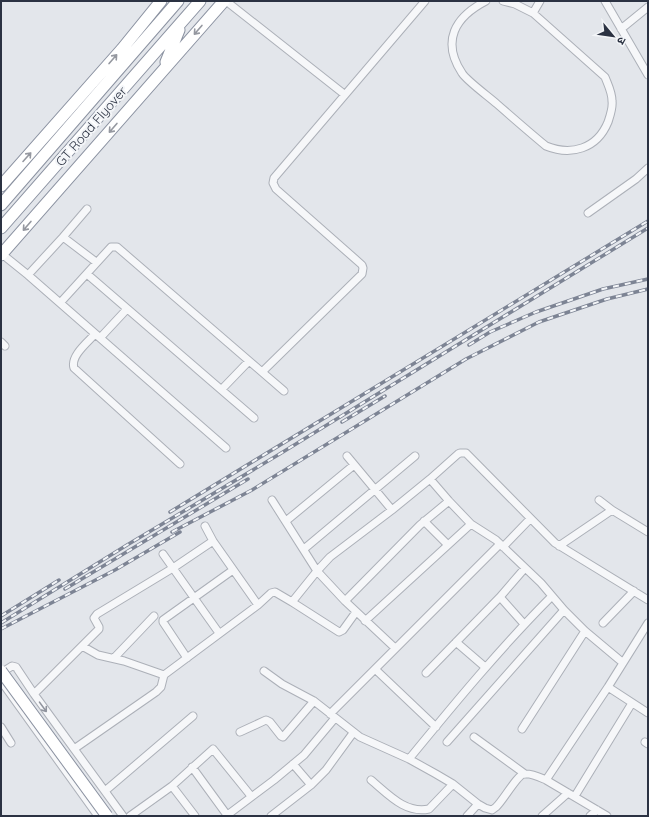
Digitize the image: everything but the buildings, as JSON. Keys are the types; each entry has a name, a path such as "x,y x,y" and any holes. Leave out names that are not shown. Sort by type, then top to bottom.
{"highway":[{"path":"1,186 103,71 161,1"},
{"name":"GT Road Flyover","path":"1,205 178,1"},
{"name":"GT Road Flyover","path":"1,228 200,1"},
{"path":"1,255 225,1"},
{"path":"163,71 181,24"},
{"path":"1,672 107,816"}],"street":[{"path":"225,1 344,94"},
{"path":"262,372 362,274 363,271 362,265 276,189 273,183 274,178 344,94 425,1"},
{"path":"486,1 475,7 456,26 452,43 454,57 463,74 546,146 555,150 580,150 596,140 606,128 612,102 611,90 605,77 533,13 515,4 503,1"},
{"path":"533,13 540,1"},
{"path":"605,1 648,75"},
{"path":"621,29 648,7"},
{"path":"588,213 636,179 648,168"},
{"path":"28,275 64,237 87,209"},
{"path":"64,237 96,262"},
{"path":"60,303 111,246 117,247 284,391"},
{"path":"1,255 28,275 226,448"},
{"path":"87,274 254,418"},
{"path":"127,309 75,358 73,364 74,368 180,464"},
{"path":"222,389 249,361"},
{"path":"292,602 330,557 392,510 460,453 466,453 530,519 559,546 648,600"},
{"path":"347,456 392,510"},
{"path":"304,549 415,456"},
{"path":"286,521 354,465"},
{"path":"430,479 449,501 478,530 490,536 502,546 585,631 622,662"},
{"path":"272,500 317,571 356,612 395,648"},
{"path":"599,500 612,510 648,532"},
{"path":"345,601 424,521 449,501"},
{"path":"559,546 612,510"},
{"path":"192,766 227,816 309,750 332,716 395,648 530,519"},
{"path":"424,521 448,545"},
{"path":"366,621 472,524"},
{"path":"205,526 213,541 258,605"},
{"path":"34,694 99,629 99,626 94,618 97,614 173,568 213,541"},
{"path":"163,554 219,633"},
{"path":"426,673 500,597 525,568"},
{"path":"187,658 163,620 234,570"},
{"path":"603,623 634,591"},
{"path":"74,748 156,692 161,687 164,675 258,605 273,592 292,602 339,632 343,630 356,612"},
{"path":"409,759 485,667 552,596"},
{"path":"500,597 524,624"},
{"path":"447,742 564,610"},
{"path":"114,658 154,616"},
{"path":"546,780 608,687 622,662 648,623"},
{"path":"522,729 585,631"},
{"path":"456,642 485,667"},
{"path":"82,646 98,655 114,658 164,675"},
{"path":"1,672 14,666 123,816"},
{"path":"375,669 436,727"},
{"path":"264,671 282,684 314,701 353,733 369,742 409,759 453,784 478,804 494,813 519,777 525,774"},
{"path":"1,681 98,816"},
{"path":"608,687 648,713"},
{"path":"240,732 266,720 270,722 283,737 314,701"},
{"path":"542,816 571,794 632,703"},
{"path":"105,792 193,716"},
{"path":"1,727 11,743"},
{"path":"271,816 311,785 326,770 353,733"},
{"path":"474,737 525,774 546,780 607,816"},
{"path":"130,816 172,786 212,749 214,749 251,796"},
{"path":"293,764 311,785"},
{"path":"371,780 397,802 407,808 417,810 429,809 453,784"},
{"path":"172,786 195,816"},
{"path":"467,816 478,804"},
{"path":"590,816 597,810"}],"railway":[{"path":"170,512 648,221"},
{"path":"1,623 648,228"},
{"path":"469,345 490,332 536,312 603,289 648,279"},
{"path":"172,532 252,490 466,359 539,322 607,299 648,289"},
{"path":"342,422 385,396"},
{"path":"65,589 248,479"},
{"path":"1,629 115,570 180,532"},
{"path":"1,616 59,580"}]}
